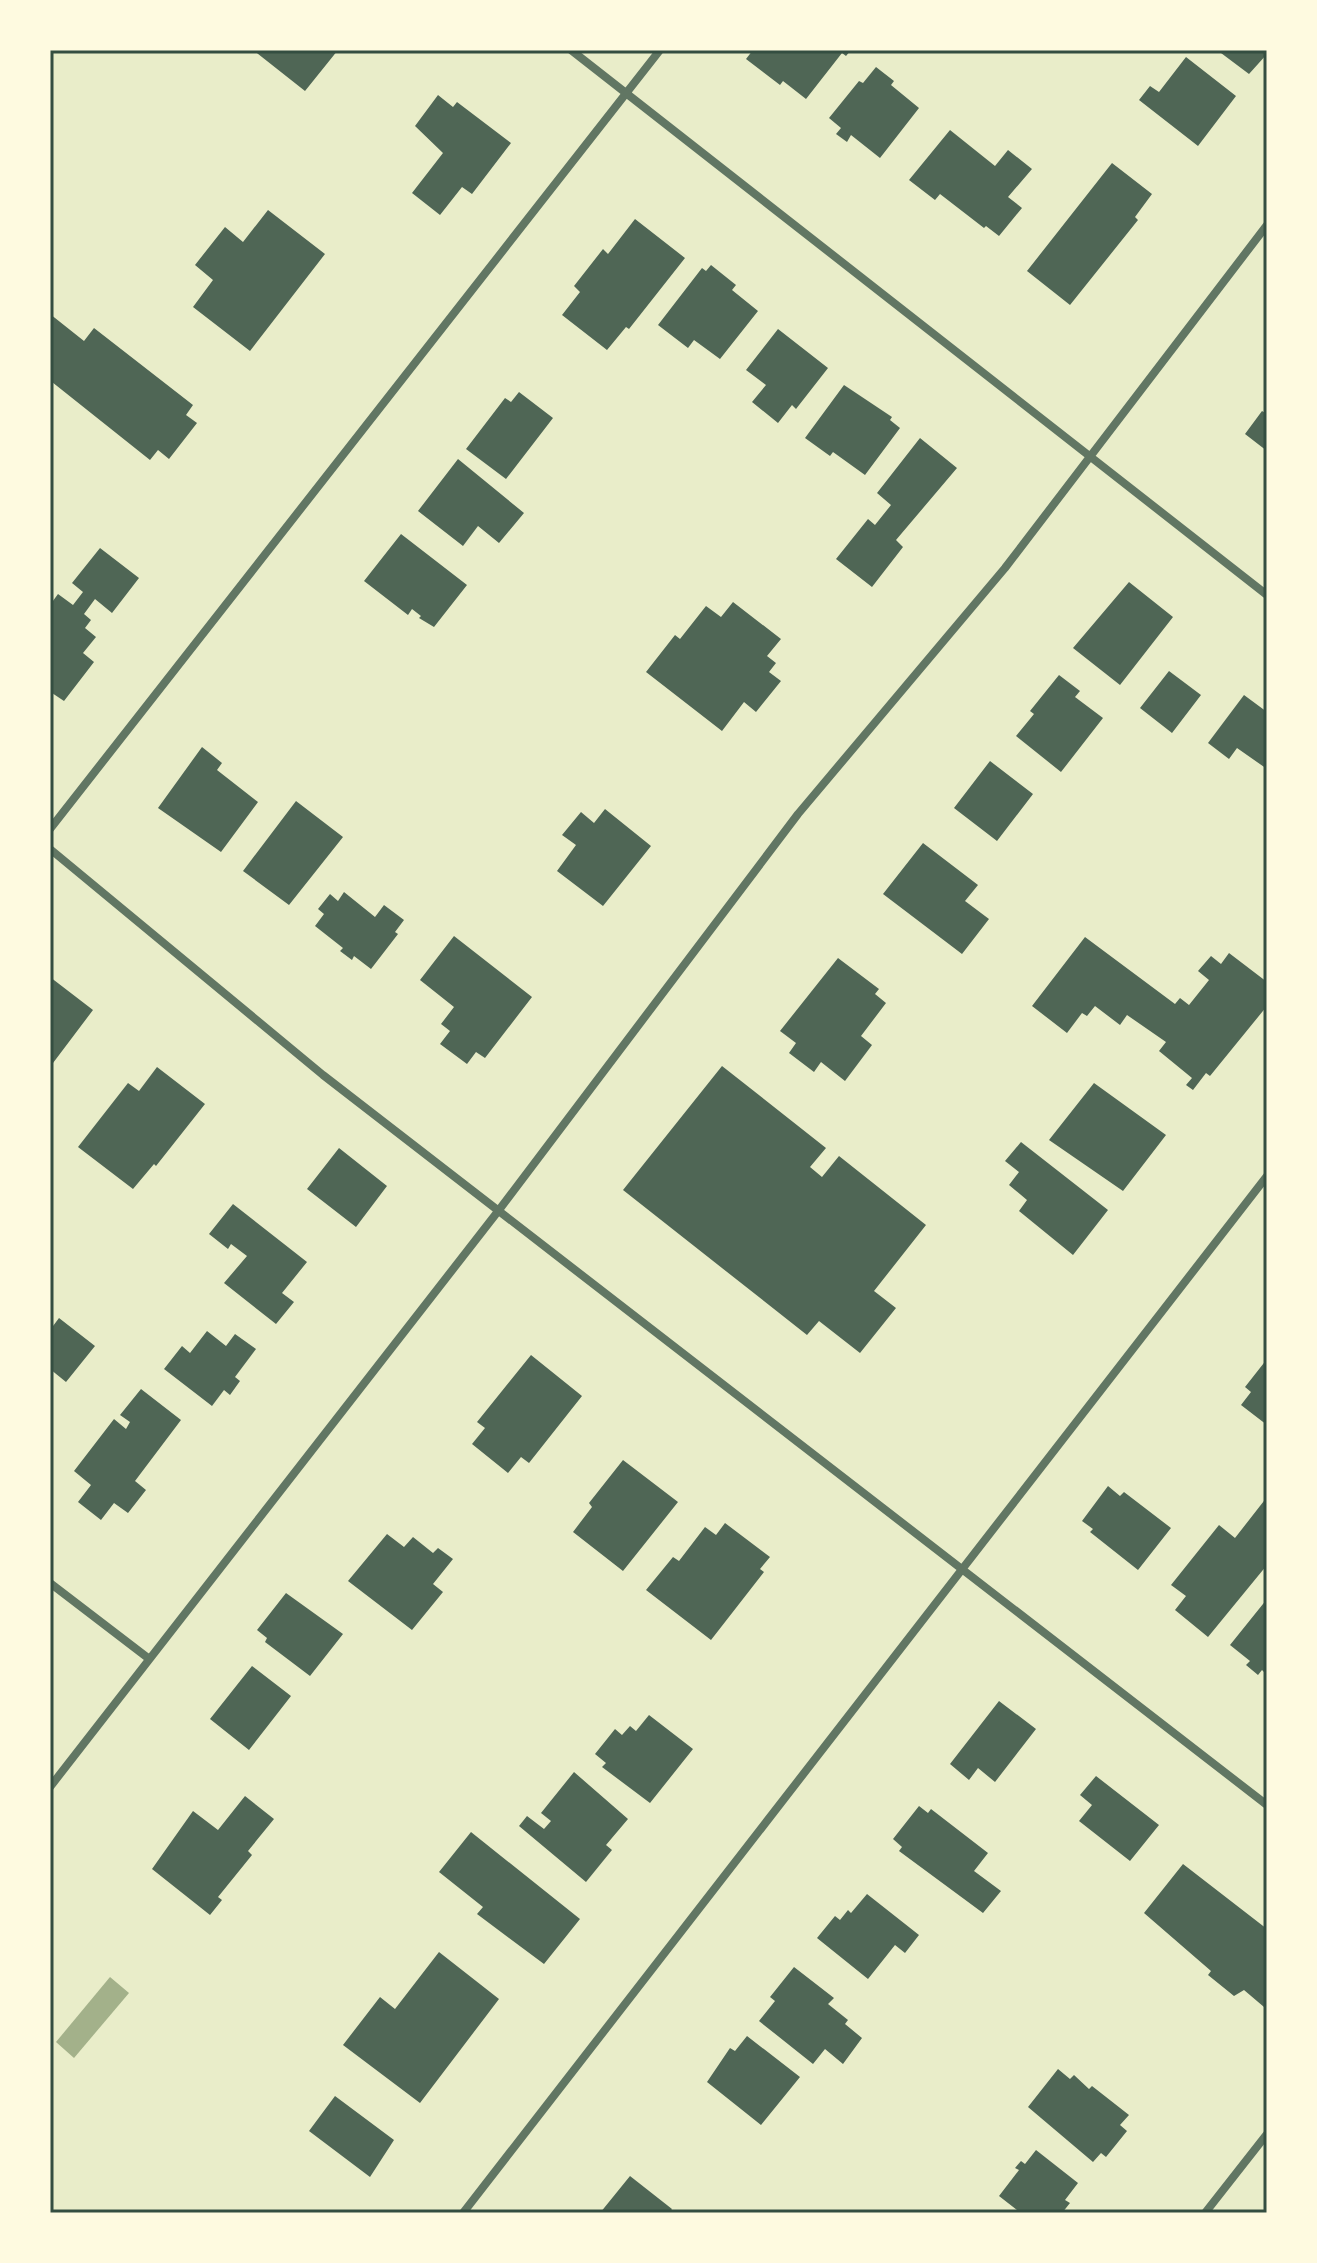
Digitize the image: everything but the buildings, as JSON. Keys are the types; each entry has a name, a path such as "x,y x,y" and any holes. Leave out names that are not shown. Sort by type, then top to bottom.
{"street":[{"path":"571,50 1267,595"},
{"path":"50,829 660,50"},
{"path":"50,1787 499,1210 798,814 1005,568 1267,225"},
{"path":"50,849 323,1075 1267,1805"},
{"path":"463,2213 1267,1176"},
{"path":"50,1583 148,1658"},
{"path":"1205,2213 1267,2134"}],"shaded area":[{"path":"110,1977 129,1993 74,2058 56,2042"}]}
